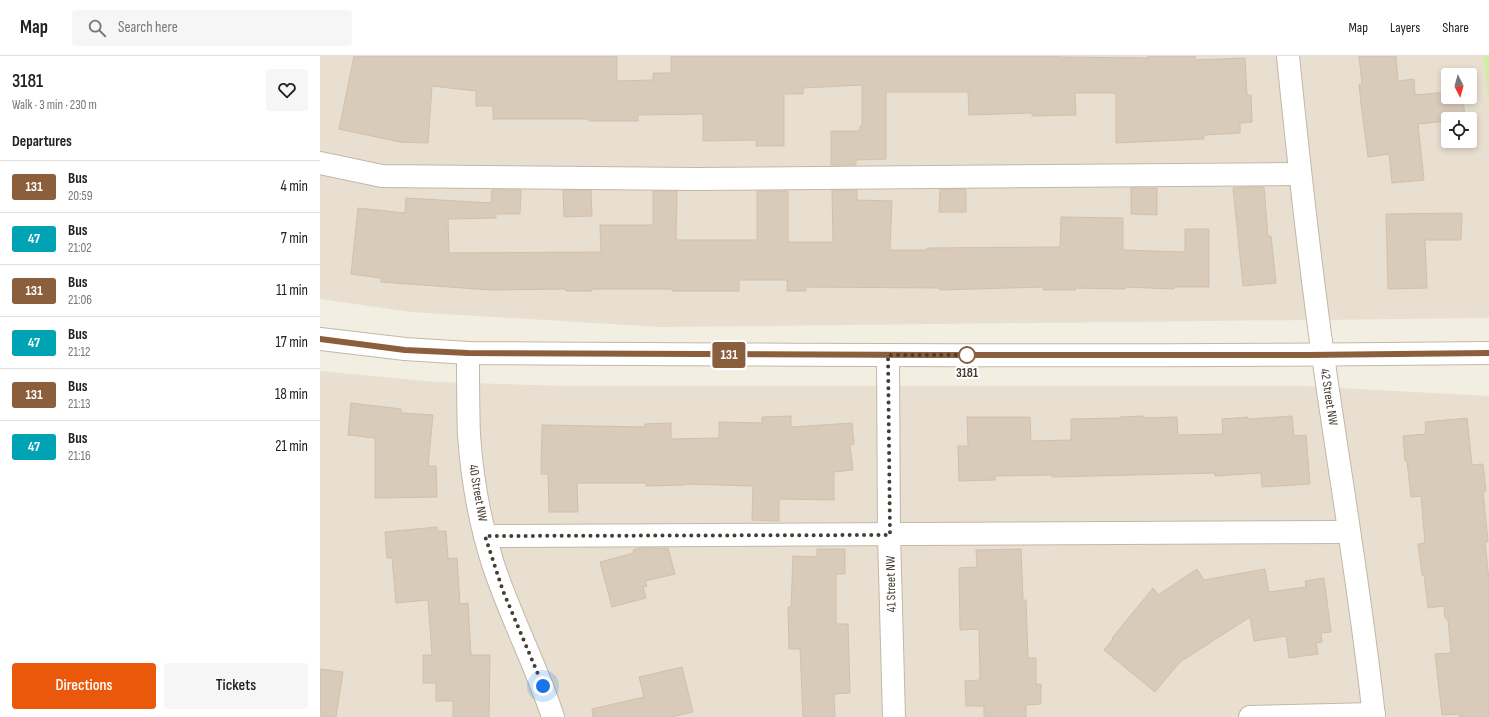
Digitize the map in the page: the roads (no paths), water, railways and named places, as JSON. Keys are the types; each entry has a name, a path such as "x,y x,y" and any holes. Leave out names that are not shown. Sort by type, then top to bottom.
{"street":[{"name":"42 Street NW","path":"1250,717 1374,716 1367,656 1323,355 1299,174 1288,56"},
{"path":"320,163 382,176 696,179 1299,174"},
{"path":"320,339 405,350 468,353 1323,355 1489,353"},
{"name":"40 Street NW","path":"468,353 470,442 473,469 485,536 503,591 534,664 553,717"},
{"name":"41 Street NW","path":"888,355 894,717"},
{"path":"485,536 1349,532"}],"place":[{"name":"3181","path":"967,355"}]}
